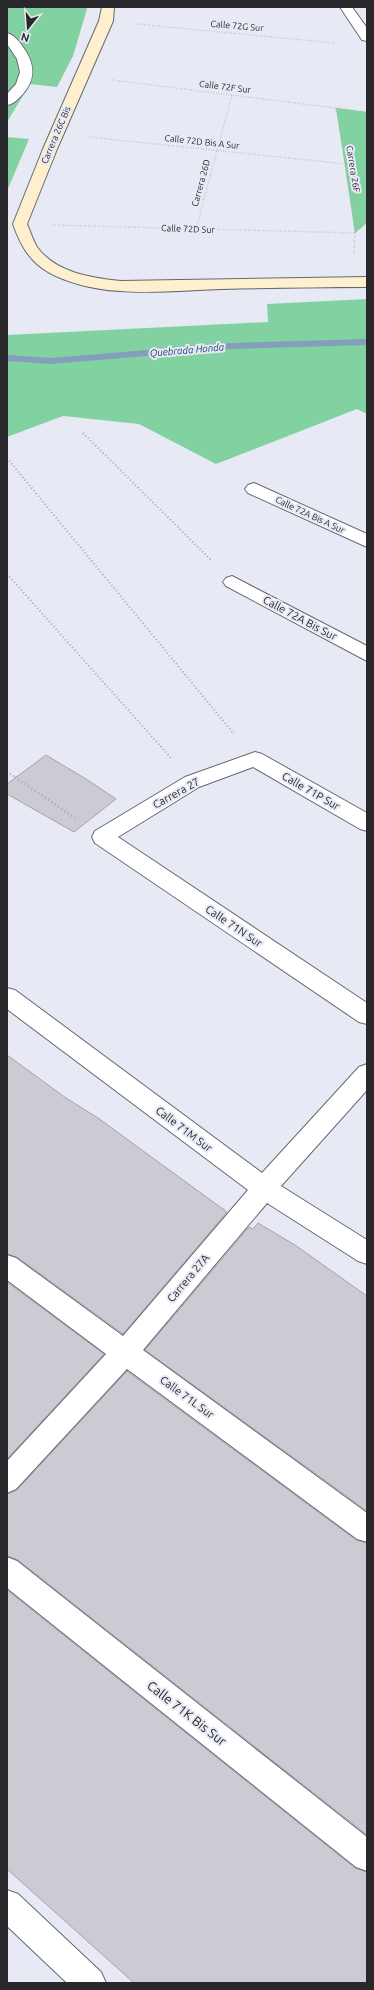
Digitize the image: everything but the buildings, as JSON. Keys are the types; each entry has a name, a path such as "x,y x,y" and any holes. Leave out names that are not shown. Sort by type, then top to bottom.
{"street":[{"path":"346,7 367,37"},
{"name":"Carrera 26C Bis","path":"20,224 107,14"},
{"path":"7,37 19,48 27,66 23,84 7,101"},
{"path":"20,224 32,249 41,260 60,271 88,282 128,287 359,282"},
{"name":"Calle 72A Bis A Sur","path":"254,489 367,542"},
{"name":"Calle 72A Bis Sur","path":"232,582 367,654"},
{"name":"Carrera 27","path":"102,837 192,782 255,759"},
{"name":"Calle 71P Sur","path":"255,759 367,823"},
{"name":"Calle 71N Sur","path":"102,837 367,1015"},
{"name":"Calle 71M Sur","path":"7,997 264,1188 367,1253"},
{"name":"Carrera 27A","path":"7,1480 125,1352 264,1188 367,1074"},
{"name":"Calle 71L Sur","path":"7,1266 367,1529"},
{"name":"Calle 71K Bis Sur","path":"7,1571 367,1856"},
{"path":"7,1905 90,1983"}],"path":[{"name":"Calle 72G Sur","path":"107,14 335,43"},
{"name":"Calle 72F Sur","path":"82,76 367,112"},
{"name":"Carrera 26D","path":"196,229 232,95"},
{"name":"Carrera 26F","path":"336,108 346,164 355,233 359,282"},
{"name":"Calle 72D Bis A Sur","path":"57,133 346,164"},
{"path":"355,233 367,218"},
{"name":"Calle 72D Sur","path":"20,224 355,233"},
{"path":"83,433 232,582"},
{"path":"7,458 255,759"},
{"path":"7,574 192,782"},
{"path":"7,772 102,837"}],"green space":[{"path":"7,7 86,7 87,9 73,56 57,87 30,84 7,122"},
{"path":"336,108 367,112 367,223 355,233"},
{"path":"7,137 29,139 7,191"},
{"path":"367,299 367,414 357,409 216,464 139,424 63,416 7,437 7,335 268,322 267,304"}],"waterway":[{"name":"Quebrada Honda","path":"7,358 51,361 230,346 367,342"}]}
